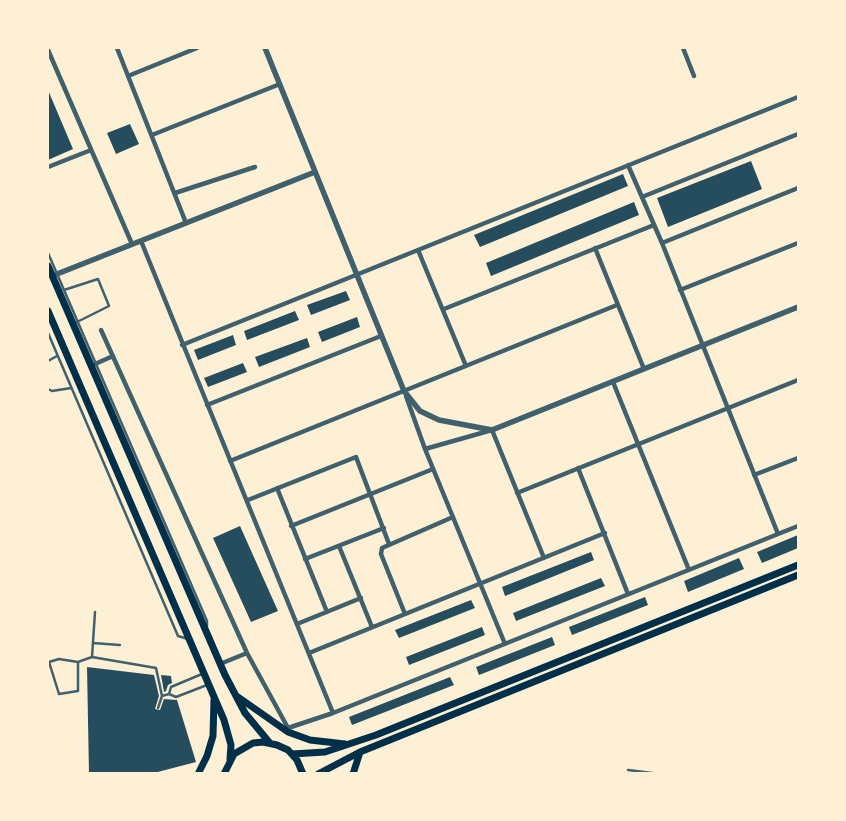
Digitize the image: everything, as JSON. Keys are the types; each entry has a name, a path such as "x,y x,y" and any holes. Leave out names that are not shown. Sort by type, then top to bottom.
{"main road":[{"path":"48,266 220,664 236,696 245,713 270,742 292,754 303,774"},
{"path":"48,311 224,720 231,745 230,759 224,774"},
{"path":"292,754 325,752 376,735 798,565"},
{"path":"318,774 360,752 798,575"},
{"path":"198,774 208,756 213,736 214,696"},
{"path":"236,696 288,732 310,740 348,744"},
{"path":"230,759 242,748 253,744 270,742"},
{"path":"353,774 360,752"}],"street":[{"path":"117,48 186,223"},
{"path":"128,76 197,48"},
{"path":"265,48 505,644"},
{"path":"683,48 694,76"},
{"path":"48,50 132,244"},
{"path":"152,135 280,84"},
{"path":"182,344 798,97"},
{"path":"642,197 798,134"},
{"path":"48,167 91,150"},
{"path":"628,165 662,243 778,534"},
{"path":"175,193 256,167"},
{"path":"57,274 315,172"},
{"path":"662,243 798,188"},
{"path":"444,309 654,225"},
{"path":"141,241 230,461 248,500 333,713"},
{"path":"680,290 798,243"},
{"path":"595,248 644,370"},
{"path":"418,250 466,366"},
{"path":"230,461 405,393 466,366 617,305"},
{"path":"425,449 492,430 798,308"},
{"path":"101,330 247,653 288,728 333,713 798,526"},
{"path":"207,405 381,336"},
{"path":"96,364 113,356"},
{"path":"517,493 798,380"},
{"path":"612,382 689,570"},
{"path":"405,393 420,410 439,420 492,430"},
{"path":"492,430 544,558"},
{"path":"248,500 356,457 389,544"},
{"path":"754,475 798,458"},
{"path":"291,526 433,468"},
{"path":"578,468 628,594"},
{"path":"277,488 327,612"},
{"path":"405,614 381,554 382,548 453,517"},
{"path":"305,559 384,528"},
{"path":"309,653 604,533"},
{"path":"339,546 372,627"},
{"path":"297,624 361,598"},
{"path":"220,664 247,653"}],"lane":[{"path":"48,253 207,621 207,634"},
{"path":"64,290 98,279 109,306 77,322"},
{"path":"48,333 178,636 189,639"},
{"path":"48,361 57,356"},
{"path":"48,389 52,391 71,388"},
{"path":"92,657 95,612"},
{"path":"93,643 120,645"},
{"path":"78,662 78,691 59,694 49,662 59,659 78,662 92,657 156,668 162,696 158,708"},
{"path":"169,694 171,687 204,673"},
{"path":"162,696 169,694 176,697 209,684"},
{"path":"628,770 660,774"}],"building":[{"path":"48,90 73,149 48,160"},
{"path":"130,124 139,144 116,154 107,133"},
{"path":"751,161 762,189 668,227 657,198"},
{"path":"623,174 628,186 480,247 474,235"},
{"path":"634,202 639,215 491,276 486,263"},
{"path":"346,291 350,300 311,315 307,305"},
{"path":"295,311 299,320 247,340 244,331"},
{"path":"357,317 360,327 322,342 318,332"},
{"path":"233,335 236,345 198,360 194,350"},
{"path":"307,338 310,347 259,367 255,357"},
{"path":"243,363 247,372 208,387 204,378"},
{"path":"240,526 278,611 251,622 213,538"},
{"path":"798,535 798,548 762,563 757,552"},
{"path":"591,552 594,560 505,596 502,587"},
{"path":"739,558 744,569 688,592 684,581"},
{"path":"601,578 605,586 516,621 513,613"},
{"path":"645,597 648,605 572,635 569,627"},
{"path":"471,600 475,608 399,638 395,630"},
{"path":"482,627 485,635 409,665 406,657"},
{"path":"552,637 555,645 479,675 476,667"},
{"path":"87,667 154,675 159,696 155,709 160,710 164,699 177,700 196,762 150,774 89,774"},
{"path":"161,675 171,676 172,683 168,685 164,692"},
{"path":"450,677 454,685 352,725 349,717"}]}
